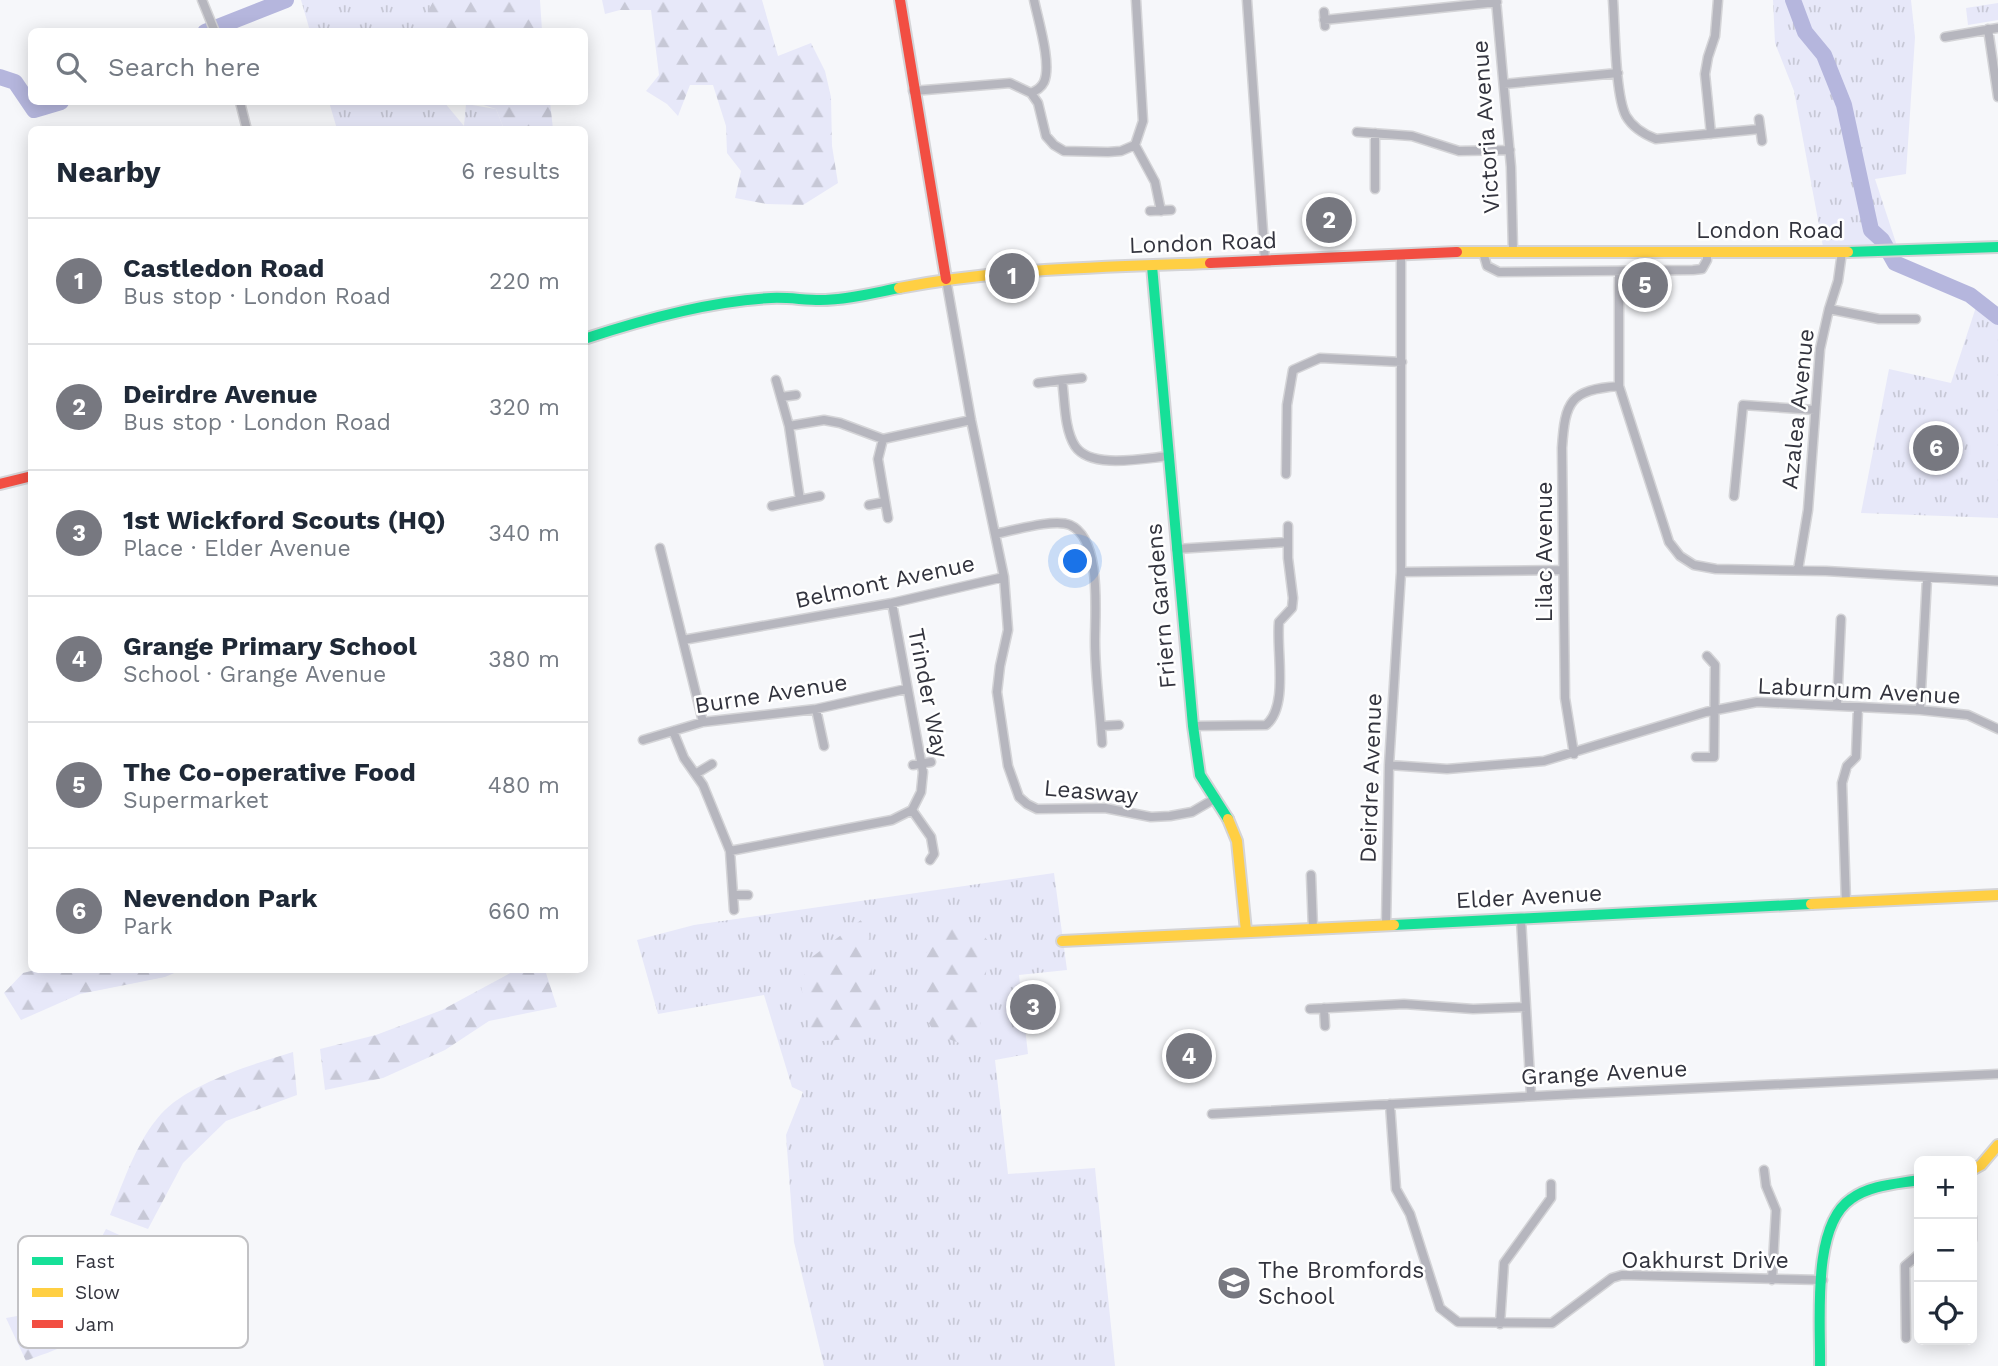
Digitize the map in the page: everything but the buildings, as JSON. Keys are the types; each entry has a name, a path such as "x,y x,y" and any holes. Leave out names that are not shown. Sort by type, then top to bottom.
{"street":[{"path":"202,0 213,28"},
{"path":"900,0 946,279"},
{"path":"1031,93 1041,87 1045,79 1046,63 1034,0"},
{"path":"1136,0 1143,121 1135,145 1156,182 1161,211"},
{"path":"1247,0 1265,261"},
{"path":"1613,0 1623,107 1634,126 1656,139 1760,129"},
{"path":"1711,134 1705,74 1715,36 1718,0"},
{"path":"1324,19 1496,1"},
{"name":"Victoria Avenue","path":"1496,1 1510,150 1513,251"},
{"path":"1945,37 1998,28"},
{"path":"1988,29 1998,97"},
{"path":"1504,84 1618,73"},
{"path":"913,90 1010,83 1031,93 1038,103 1046,136 1063,150 1108,152 1135,145"},
{"path":"241,105 246,126"},
{"path":"1759,119 1762,141"},
{"path":"1357,132 1412,136 1451,150 1510,150"},
{"path":"1375,133 1375,189"},
{"path":"1150,211 1171,210"},
{"name":"London Road","path":"588,338 625,325 734,302 773,298 849,298 946,279 1004,272 1513,251 1842,252 1998,247"},
{"path":"1483,252 1487,266 1499,272 1702,269 1707,260 1707,252"},
{"name":"Azalea Avenue","path":"1798,570 1808,510 1820,349 1838,281 1842,252"},
{"name":"Deirdre Avenue","path":"1386,926 1389,765 1401,572 1401,254"},
{"name":"Friern Gardens","path":"1152,266 1193,726 1200,775 1228,818 1237,841 1246,931"},
{"path":"1619,271 1619,386 1669,542 1680,556 1694,565 1716,569 1798,570 1998,581"},
{"name":"Belmont Avenue","path":"683,640 892,603 1003,577 946,279"},
{"path":"1829,309 1879,319 1916,319"},
{"path":"1286,474 1287,405 1293,370 1320,358 1402,362"},
{"path":"1038,383 1082,378"},
{"path":"776,380 789,426 800,499"},
{"path":"1062,380 1070,433 1075,447 1088,457 1104,461 1170,456"},
{"name":"Lilac Avenue","path":"1574,754 1564,698 1564,418 1574,399 1586,390 1619,386"},
{"path":"781,397 796,395"},
{"path":"1734,496 1743,405 1815,410"},
{"path":"789,426 824,420 840,422 883,439 971,420"},
{"path":"883,439 878,459 888,518"},
{"path":"0,484 28,477"},
{"path":"772,506 820,496"},
{"path":"869,505 885,502"},
{"path":"995,534 1058,522 1070,524 1080,533 1089,548 1096,597 1095,640 1102,743"},
{"path":"1193,726 1266,725 1274,718 1278,704 1279,622 1292,608 1293,598 1288,526"},
{"path":"1176,549 1288,542"},
{"path":"660,548 703,722"},
{"path":"1401,572 1563,570"},
{"name":"Leasway","path":"1003,577 1008,630 997,692 1007,766 1019,797 1037,809 1105,808 1151,817 1192,812 1216,798"},
{"path":"1920,710 1927,578"},
{"name":"Trinder Way","path":"892,603 922,764 921,792 912,810"},
{"path":"1837,706 1840,619"},
{"path":"1696,757 1714,757 1715,665 1707,656"},
{"name":"Burne Avenue","path":"643,740 703,722 816,709 906,689"},
{"name":"Laburnum Avenue","path":"1389,765 1447,769 1544,761 1715,710 1757,702 1968,715 1998,729"},
{"path":"1846,903 1842,783 1847,766 1856,757 1858,707"},
{"path":"816,709 824,746"},
{"path":"1101,726 1119,725"},
{"path":"673,731 684,758 697,773 730,851 734,910"},
{"path":"697,773 712,764"},
{"path":"730,851 867,826 892,820 912,810 932,837 934,855 930,860"},
{"path":"1311,875 1313,929"},
{"path":"733,895 748,895"},
{"name":"Elder Avenue","path":"1062,941 1998,895"},
{"path":"1521,919 1531,1096"},
{"path":"1310,1009 1404,1004 1473,1009 1526,1007"},
{"path":"1324,1008 1325,1026"},
{"name":"Grange Avenue","path":"1212,1114 1998,1074"},
{"name":"Oakhurst Drive","path":"1390,1104 1396,1189 1410,1214 1440,1308 1458,1322 1552,1323 1612,1278 1622,1275 1823,1280"},
{"path":"1977,1167 1998,1145"},
{"path":"1764,1170 1766,1186 1776,1210 1772,1280"},
{"path":"1821,1366 1823,1280 1827,1238 1834,1217 1840,1208 1865,1191 1914,1181"},
{"path":"1500,1324 1504,1263 1551,1198 1551,1184"},
{"path":"1906,1338 1905,1266 1914,1258"}],"green space":[{"path":"301,0 435,0 432,28 309,28"},
{"path":"434,0 540,0 542,28 430,28 429,9"},
{"path":"602,0 762,0 778,56 811,43 825,71 831,97 832,146 838,183 803,205 767,204 735,198 741,171 727,153 726,126 713,85 690,85 678,116 667,104 646,91 659,75 651,10 620,10 605,14"},
{"path":"1773,0 1911,0 1915,37 1906,174 1875,179 1898,249 1824,252 1794,91 1775,43"},
{"path":"1998,3 1998,20 1968,25 1966,8"},
{"path":"330,105 446,105 464,126 336,126"},
{"path":"466,105 496,109 503,126 464,126"},
{"path":"483,105 550,105 553,126 503,126 496,109"},
{"path":"1977,304 1998,320 1998,518 1861,513 1889,369 1951,383"},
{"path":"1054,873 1067,970 1019,975 1028,1054 995,1060 1008,1174 1095,1168 1115,1366 824,1366 794,1242 786,1135 803,1092 792,1087 764,995 658,1014 637,940 694,925"},
{"path":"861,920 869,930 872,976 881,1000 879,1032 849,1039 812,1042 801,986 808,960"},
{"path":"957,923 978,928 988,941 984,1006 979,1032 962,1044 935,1034 922,1011 922,957"},
{"path":"23,973 174,973 80,994 21,1020 4,993"},
{"path":"510,973 546,973 557,1007 489,1021 445,1050 383,1078 325,1090 320,1049 376,1035 442,1010"},
{"path":"293,1052 297,1095 226,1121 183,1163 148,1229 110,1215 144,1137 173,1103 223,1076"},
{"path":"106,1229 122,1236 102,1236"},
{"path":"18,1316 18,1344 6,1318"},
{"path":"20,1348 58,1348 26,1361"}],"waterway":[{"path":"215,28 286,0"},
{"path":"1793,0 1805,32 1824,55 1844,105 1871,230 1882,240 1895,263 1970,295 1998,317"},
{"path":"0,77 15,82 28,101"},
{"path":"31,105 34,110 51,105"}],"traffic: fast":[{"path":"1848,252 1998,247"},
{"path":"1152,266 1193,726 1200,775 1228,819"},
{"path":"588,338 653,318 725,303 777,298 830,300 899,288"},
{"path":"1394,925 1811,904"},
{"path":"1820,1366 1821,1276 1829,1230 1838,1212 1858,1194 1914,1181"}],"traffic: slow":[{"path":"1457,252 1848,252"},
{"path":"899,288 1015,272 1210,263"},
{"path":"1228,819 1237,841 1246,931"},
{"path":"1811,904 1998,895"},
{"path":"1062,941 1394,925"},
{"path":"1977,1167 1998,1145"}],"traffic: jam":[{"path":"900,0 946,279"},
{"path":"1210,263 1457,252"},
{"path":"0,484 28,477"}],"place":[{"name":"Deirdre Avenue","path":"1329,220"},
{"name":"Castledon Road","path":"1012,276"},
{"name":"The Co-operative Food","path":"1645,285"},
{"name":"Nevendon Park","path":"1936,448"},
{"name":"1st Wickford Scouts (HQ)","path":"1033,1007"},
{"name":"Grange Primary School","path":"1189,1056"},
{"name":"The Bromfords School","path":"1234,1283"}]}
